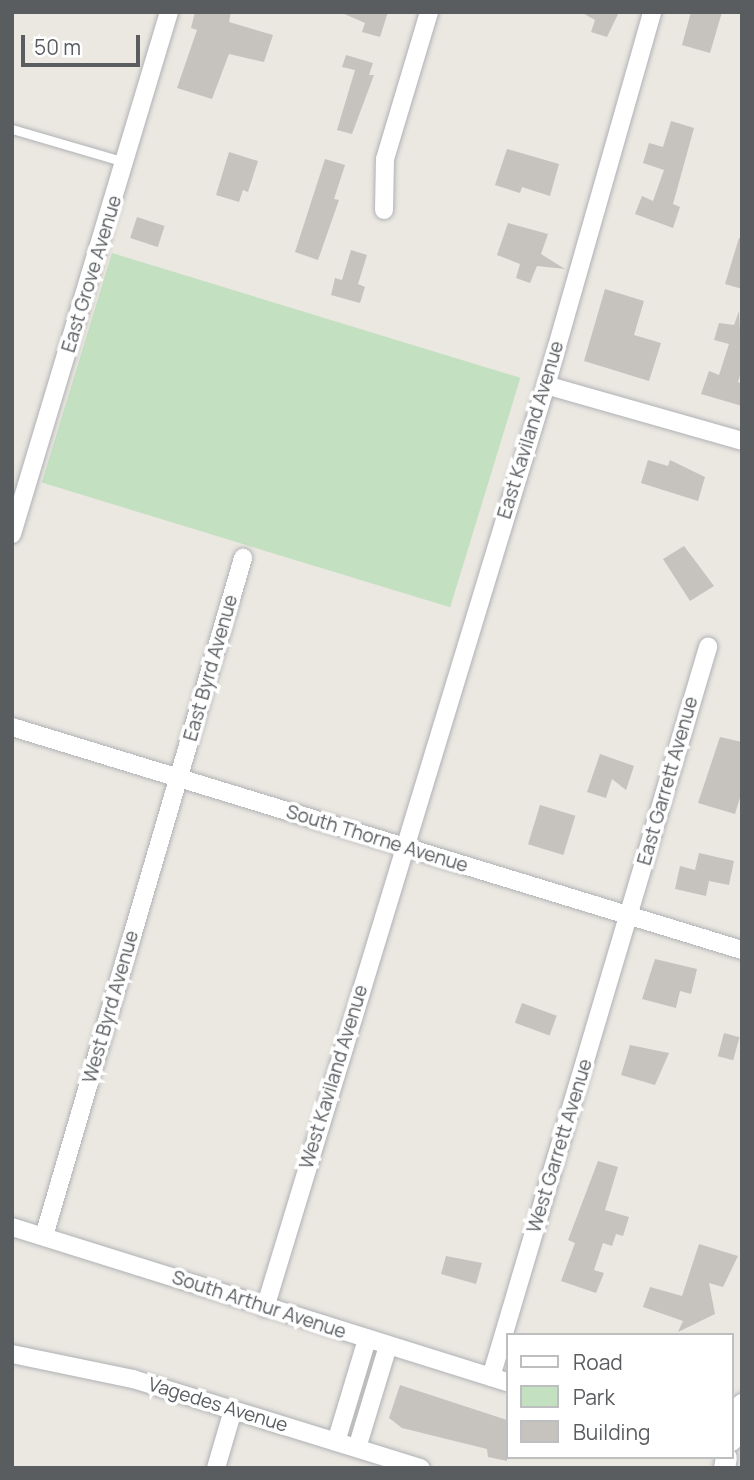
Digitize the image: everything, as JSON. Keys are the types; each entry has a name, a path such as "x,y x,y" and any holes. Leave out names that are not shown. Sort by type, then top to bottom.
{"street":[{"name":"East Grove Avenue","path":"12,534 126,163 169,12"},
{"path":"384,210 385,159 429,12"},
{"name":"East Kaviland Avenue","path":"403,847 546,384 652,12"},
{"path":"546,384 742,441"},
{"name":"East Byrd Avenue","path":"178,778 243,558"},
{"name":"East Garrett Avenue","path":"629,916 708,646"},
{"name":"South Thorne Avenue","path":"12,727 742,950"},
{"name":"West Byrd Avenue","path":"44,1236 178,778"},
{"name":"West Kaviland Avenue","path":"265,1308 403,847"},
{"name":"West Garrett Avenue","path":"512,1333 629,916"},
{"name":"South Arthur Avenue","path":"12,1227 499,1379"},
{"path":"336,1442 367,1339"},
{"path":"357,1448 388,1346"},
{"name":"Vagedes Avenue","path":"12,1354 133,1378 421,1468"},
{"name":"West Garrett Avenue","path":"499,1379 505,1358"},
{"path":"733,1433 742,1404"},
{"path":"216,1468 233,1410"}],"lane":[{"path":"12,129 126,163"}],"green space":[{"path":"112,253 520,378 450,607 42,483"}],"building":[{"path":"195,12 231,12 229,22 273,35 264,62 229,54 212,99 177,88 197,30 191,28"},
{"path":"340,12 388,12 380,37 362,32 365,23"},
{"path":"581,12 619,12 607,37 591,32 595,20"},
{"path":"691,12 722,12 710,53 682,45"},
{"path":"346,55 373,63 369,75 374,75 352,134 337,130 355,70 342,67"},
{"path":"671,121 694,128 673,204 680,207 673,228 635,214 642,196 653,201 664,170 643,163 649,143 663,147"},
{"path":"507,149 559,164 550,196 522,187 520,193 495,185"},
{"path":"229,152 258,161 248,192 243,190 239,202 216,195"},
{"path":"325,159 345,165 334,199 339,200 318,260 295,252"},
{"path":"137,217 165,226 158,247 130,238"},
{"path":"508,223 548,234 541,254 565,269 537,266 530,283 516,278 520,264 497,255"},
{"path":"739,238 742,238 742,289 725,284"},
{"path":"351,250 367,255 358,284 365,287 360,303 331,295 335,278 342,280"},
{"path":"605,289 644,301 634,335 661,343 649,381 584,361"},
{"path":"739,311 742,369 738,382 742,384 742,406 701,394 709,371 719,375 729,344 714,340 719,323 734,325"},
{"path":"648,460 668,466 670,460 705,477 698,501 641,483"},
{"path":"684,546 714,586 690,601 663,559"},
{"path":"720,737 742,742 742,791 735,814 698,803"},
{"path":"600,754 634,766 626,790 612,779 606,798 587,792"},
{"path":"540,805 575,816 563,855 528,844"},
{"path":"699,853 734,861 729,885 709,881 706,896 675,889 680,866 695,870"},
{"path":"655,959 697,969 691,994 680,991 676,1008 642,999"},
{"path":"522,1003 557,1016 550,1035 515,1023"},
{"path":"724,1033 739,1037 733,1060 718,1056"},
{"path":"630,1045 669,1053 655,1085 621,1075"},
{"path":"598,1161 618,1167 605,1210 629,1217 623,1236 616,1234 612,1246 603,1243 594,1270 604,1273 596,1293 561,1281 575,1243 568,1240"},
{"path":"699,1244 738,1256 723,1287 709,1283 715,1314 678,1332 683,1321 643,1307 650,1287 682,1296"},
{"path":"446,1256 482,1263 476,1284 441,1274"},
{"path":"400,1385 505,1419 507,1461 488,1457 487,1449 402,1428 389,1418"}]}
